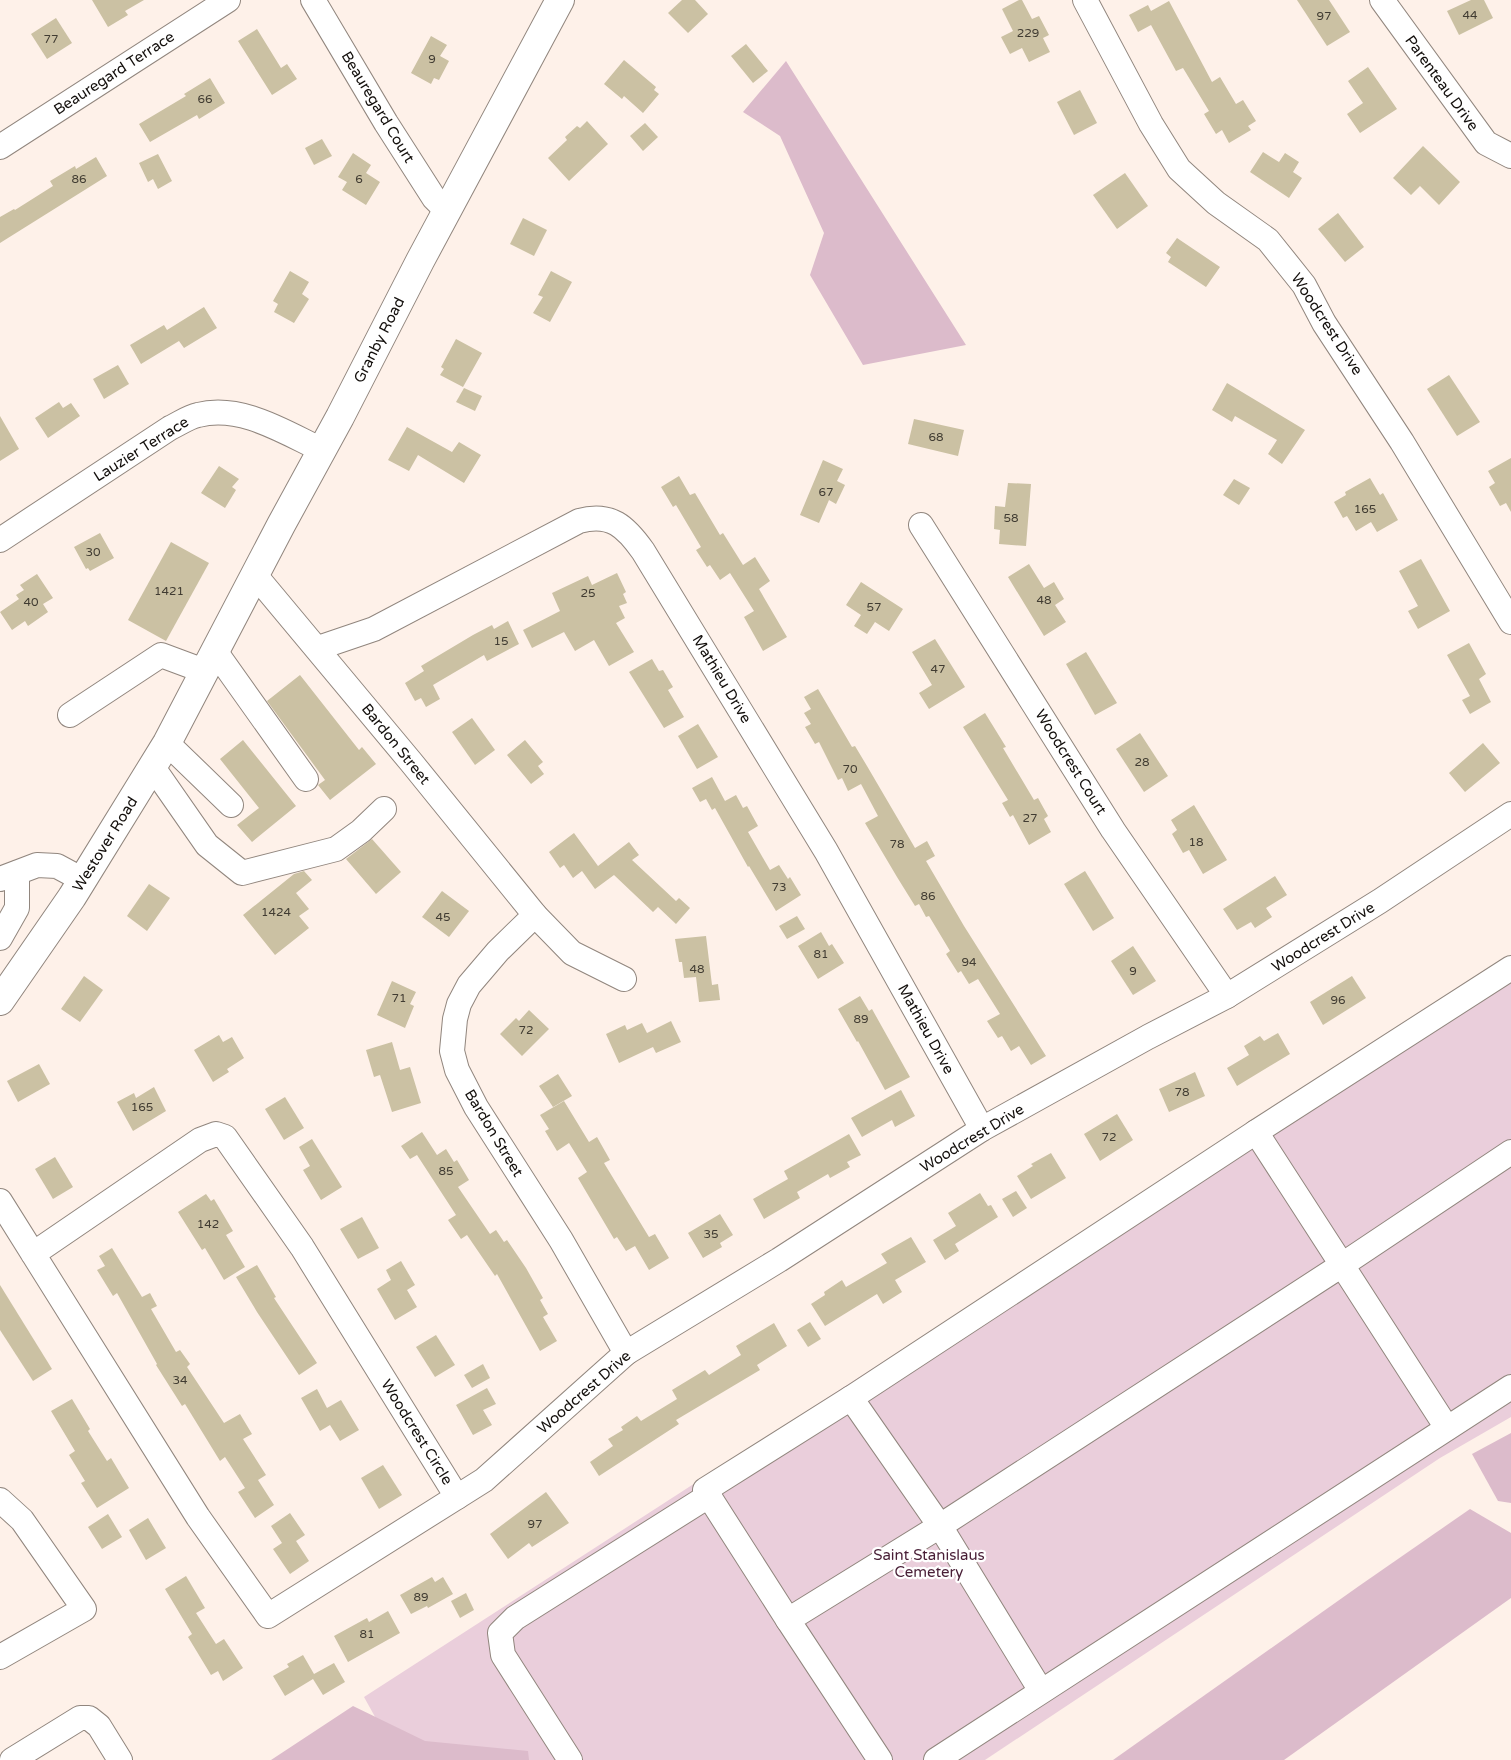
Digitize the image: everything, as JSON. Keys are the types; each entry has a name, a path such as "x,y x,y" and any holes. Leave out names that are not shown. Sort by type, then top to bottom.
{"main road":[{"name":"Granby Road","path":"206,668 560,0"},
{"name":"Westover Road","path":"0,1001 83,880 132,802 167,743 206,668"}],"street":[{"name":"Beauregard Terrace","path":"0,147 228,0"},
{"name":"Beauregard Court","path":"313,0 391,131 434,198 447,212"},
{"name":"Woodcrest Drive","path":"1085,0 1151,124 1179,169 1216,203 1268,240 1304,285 1324,323 1402,442 1511,622"},
{"name":"Parenteau Drive","path":"1382,0 1486,143 1511,156"},
{"name":"Lauzier Terrace","path":"0,540 170,428 197,415 223,413 244,416 269,424 322,450"},
{"name":"Mathieu Drive","path":"318,648 374,629 579,521 594,518 608,520 628,531 643,551 826,851 982,1129"},
{"name":"Woodcrest Court","path":"921,525 1113,830 1227,996"},
{"name":"Bardon Street","path":"255,575 318,648 541,923 572,953 624,979"},
{"path":"70,715 160,655 206,668 306,779"},
{"path":"167,743 232,805"},
{"path":"152,766 207,845 242,873 336,849 361,831 384,809"},
{"name":"Woodcrest Drive","path":"457,1497 484,1480 626,1353 779,1260 982,1129 1227,996 1380,901 1511,814"},
{"path":"0,938 17,908 9,876 38,865 57,866 83,880"},
{"name":"Bardon Street","path":"535,916 498,951 469,985 459,1004 452,1035 452,1051 457,1070 476,1107 561,1240 626,1353"},
{"path":"880,1760 705,1490 851,1398 1256,1132 1511,968"},
{"path":"1256,1132 1447,1428"},
{"name":"Woodcrest Circle","path":"0,1201 33,1254 198,1517 268,1616 457,1497 302,1247 225,1137 216,1134 200,1140 33,1254"},
{"path":"788,1620 940,1526 1342,1265 1511,1152"},
{"path":"936,1760 1511,1387"},
{"path":"851,1398 940,1526 1041,1691"},
{"path":"570,1760 503,1655 500,1633 515,1618 710,1495"},
{"path":"0,1500 22,1520 84,1609 0,1658"},
{"path":"12,1760 80,1718 89,1718 99,1726 120,1760"}],"green space":[{"name":"Saint Stanislaus Cemetery","path":"1511,956 1511,1417 1440,1458 985,1760 399,1760 364,1697"}],"shaded area":[{"path":"786,61 966,345 863,365 810,275 824,233 780,136 743,112"},
{"path":"1511,1433 1511,1503 1498,1501 1472,1454"},
{"path":"1470,1509 1511,1533 1511,1598 1284,1760 1113,1760 1359,1586"},
{"path":"353,1706 425,1741 528,1751 529,1760 271,1760"}],"building":[{"path":"92,0 144,0 125,11 128,15 108,27"},
{"path":"682,0 695,0 708,14 688,33 668,13"},
{"path":"1022,0 1032,19 1039,16 1049,35 1043,38 1050,52 1029,62 1022,48 1010,54 1001,37 1013,31 1002,9"},
{"path":"1297,0 1329,0 1350,32 1327,46"},
{"path":"1471,0 1484,0 1493,18 1459,35 1447,11"},
{"path":"1169,1 1212,82 1220,77 1236,104 1243,100 1256,121 1248,126 1251,130 1229,143 1222,130 1216,134 1204,114 1209,111 1183,68 1176,71 1151,25 1138,32 1129,15 1148,5 1151,11"},
{"path":"56,18 72,43 47,59 31,34"},
{"path":"257,29 281,68 287,64 297,79 272,95 238,41"},
{"path":"431,36 447,45 440,56 449,61 439,80 434,78 431,84 411,73"},
{"path":"746,44 768,71 753,83 731,56"},
{"path":"624,60 656,87 654,90 659,94 643,113 624,96 622,99 604,84"},
{"path":"1368,67 1397,109 1360,133 1347,114 1363,103 1348,81"},
{"path":"210,78 225,103 199,119 197,115 150,142 139,124 186,96 184,94"},
{"path":"1080,90 1097,123 1074,135 1057,102"},
{"path":"587,121 608,144 569,181 548,158 567,140 565,137 577,126 580,128"},
{"path":"645,123 658,137 643,151 630,136"},
{"path":"322,139 332,156 314,165 305,148"},
{"path":"1423,146 1460,182 1439,205 1420,186 1411,195 1393,178"},
{"path":"1263,152 1279,162 1285,153 1299,162 1293,172 1302,178 1289,198 1250,172"},
{"path":"353,153 371,165 366,173 380,182 366,205 342,190 347,182 338,177"},
{"path":"158,154 172,181 158,189 153,179 148,182 139,163"},
{"path":"96,157 107,176 0,243 0,217 15,210 53,186 50,181 75,166 76,169"},
{"path":"1125,173 1148,206 1117,229 1093,195"},
{"path":"1338,213 1364,247 1345,262 1318,229"},
{"path":"523,218 547,230 534,256 510,244"},
{"path":"1177,238 1220,267 1206,287 1168,262 1171,257 1166,253"},
{"path":"290,271 309,282 302,294 309,299 294,323 274,312 278,304 273,301"},
{"path":"551,271 572,282 550,322 533,313 543,297 538,295"},
{"path":"204,307 217,328 184,348 179,341 141,364 130,345 164,325 167,330"},
{"path":"456,339 482,353 463,387 440,375 444,369 441,367"},
{"path":"118,365 129,384 104,399 93,379"},
{"path":"1449,375 1480,422 1457,436 1427,389"},
{"path":"1227,383 1305,430 1282,464 1268,454 1277,440 1235,416 1232,422 1212,410"},
{"path":"464,388 482,396 475,411 456,402"},
{"path":"59,402 63,408 71,403 80,416 48,438 35,418"},
{"path":"0,416 19,449 0,461"},
{"path":"914,419 964,430 958,456 908,444"},
{"path":"407,427 452,452 459,442 481,455 464,483 418,455 409,471 388,460"},
{"path":"1511,458 1511,512 1506,503 1500,506 1489,487 1495,483 1488,471"},
{"path":"823,460 843,469 837,481 845,485 836,504 829,500 819,523 800,515"},
{"path":"219,466 239,479 232,487 236,490 225,508 201,493"},
{"path":"679,476 690,495 695,493 720,535 723,533 743,565 755,557 770,581 759,589 787,637 763,651 744,617 754,611 730,573 720,580 710,565 707,567 696,550 701,547 676,505 673,507 661,487"},
{"path":"1370,478 1380,495 1383,493 1398,520 1377,532 1371,522 1356,531 1347,516 1343,518 1334,502 1346,495 1345,492"},
{"path":"1234,479 1250,488 1239,505 1223,495"},
{"path":"1008,483 1031,484 1026,546 999,544 1000,530 994,529 995,506 1005,507"},
{"path":"100,533 114,558 90,571 88,568 86,569 74,547"},
{"path":"171,542 209,563 166,641 128,620"},
{"path":"1421,559 1450,611 1418,629 1408,611 1418,606 1399,571"},
{"path":"1029,564 1044,588 1054,582 1064,599 1055,605 1066,622 1044,636 1008,577"},
{"path":"617,573 626,592 623,594 627,603 619,606 625,618 616,623 634,652 609,666 594,640 575,651 564,632 532,648 523,630 560,611 552,593 588,576 592,585"},
{"path":"37,574 53,598 43,604 48,612 28,626 25,621 12,630 0,612 19,599 16,595 24,590 20,585"},
{"path":"861,582 903,609 889,631 875,622 867,634 854,626 861,615 846,605"},
{"path":"508,621 519,644 487,661 484,655 433,685 440,699 426,707 421,698 415,701 405,683 424,671 421,666 492,625 494,629"},
{"path":"935,639 965,687 929,709 919,693 932,685 912,652"},
{"path":"1469,643 1486,674 1479,679 1491,702 1470,714 1462,700 1470,696 1447,655"},
{"path":"1086,652 1117,703 1095,715 1066,664"},
{"path":"652,659 659,671 663,670 673,687 668,690 684,717 664,728 629,672"},
{"path":"300,675 359,750 362,747 376,764 330,800 318,785 325,780 267,701"},
{"path":"818,689 852,747 855,746 915,848 927,841 935,856 926,861 964,926 1046,1056 1031,1065 1019,1046 1011,1051 1002,1036 998,1038 987,1021 1000,1014 978,979 969,984 961,971 958,973 946,954 950,951 929,916 926,917 919,904 915,906 897,877 865,823 878,816 861,784 848,791 842,778 838,780 819,742 815,744 805,727 811,724 804,713 811,709 804,697"},
{"path":"985,713 1006,747 1003,748 1034,800 1038,798 1048,816 1044,819 1051,832 1029,845 1013,815 1010,817 1002,803 1008,800 963,727"},
{"path":"472,718 495,750 475,765 452,732"},
{"path":"698,724 718,757 697,769 678,736"},
{"path":"1140,733 1168,776 1144,792 1116,749"},
{"path":"243,740 296,806 252,842 237,825 259,808 220,759"},
{"path":"525,740 543,762 538,766 544,774 531,784 507,755"},
{"path":"1483,743 1500,763 1465,792 1449,773"},
{"path":"712,777 725,801 736,795 743,808 747,806 758,826 748,832 770,870 779,865 788,879 790,877 801,895 776,911 748,867 715,808 712,810 706,799 700,802 692,788"},
{"path":"1194,805 1227,860 1203,874 1189,850 1183,853 1172,834 1177,830 1171,820"},
{"path":"574,833 598,866 629,842 639,855 632,860 676,901 679,898 690,908 676,924 658,907 653,912 614,875 595,889 582,871 573,878 564,865 560,868 549,852"},
{"path":"372,839 401,872 376,894 346,859"},
{"path":"304,871 312,880 296,893 309,909 299,916 309,928 275,955 243,915 294,874"},
{"path":"1085,871 1114,918 1093,931 1064,884"},
{"path":"1275,876 1287,895 1266,908 1272,917 1255,928 1251,922 1237,930 1223,909"},
{"path":"149,884 170,898 147,931 127,916"},
{"path":"442,891 469,911 449,937 422,917"},
{"path":"797,916 805,929 787,939 779,926"},
{"path":"821,932 829,946 832,944 844,963 818,979 798,946"},
{"path":"706,936 712,985 718,984 720,1000 699,1002 696,977 684,978 682,962 679,962 675,939"},
{"path":"1133,946 1156,981 1133,995 1111,961"},
{"path":"84,976 103,990 80,1022 61,1009"},
{"path":"1352,976 1366,998 1323,1025 1310,1002"},
{"path":"392,981 416,992 410,1004 414,1006 405,1028 377,1015"},
{"path":"860,996 869,1011 872,1009 910,1077 885,1090 838,1009"},
{"path":"529,1010 549,1029 522,1056 500,1034 516,1018 519,1021"},
{"path":"671,1021 681,1042 656,1053 653,1047 619,1063 606,1034 625,1025 627,1030 642,1023 647,1033"},
{"path":"1278,1033 1290,1054 1237,1086 1227,1068 1249,1055 1244,1046 1260,1036 1264,1041"},
{"path":"219,1035 223,1042 232,1037 244,1058 227,1069 229,1072 213,1082 194,1050"},
{"path":"392,1042 400,1070 410,1067 421,1103 392,1112 380,1075 374,1077 366,1050"},
{"path":"39,1064 50,1084 18,1102 7,1081"},
{"path":"1195,1072 1205,1096 1169,1112 1159,1089"},
{"path":"558,1074 572,1096 553,1107 539,1086"},
{"path":"154,1087 166,1111 133,1131 117,1102 134,1093 136,1098"},
{"path":"901,1090 915,1116 895,1127 892,1120 862,1137 851,1118"},
{"path":"285,1097 304,1128 284,1140 265,1109"},
{"path":"564,1101 589,1142 597,1137 610,1160 604,1163 649,1237 655,1234 669,1258 649,1270 635,1246 626,1251 617,1237 614,1239 578,1178 587,1172 569,1143 557,1151 545,1131 549,1129 540,1115"},
{"path":"1117,1114 1133,1140 1100,1161 1084,1134"},
{"path":"422,1132 437,1155 446,1149 454,1162 457,1160 469,1180 458,1187 490,1234 496,1230 504,1242 507,1240 526,1268 543,1298 540,1300 548,1314 543,1317 557,1341 540,1351 497,1274 495,1276 467,1235 461,1239 448,1220 456,1215 417,1155 410,1159 401,1146"},
{"path":"849,1134 861,1155 847,1162 850,1167 830,1178 828,1174 797,1192 800,1198 764,1219 753,1199 788,1179 784,1171"},
{"path":"312,1139 342,1187 321,1200 303,1170 310,1166 299,1147"},
{"path":"1051,1153 1066,1178 1031,1199 1017,1176 1033,1166 1031,1164"},
{"path":"55,1157 73,1187 53,1199 35,1169"},
{"path":"1016,1191 1027,1208 1013,1217 1002,1199"},
{"path":"980,1193 988,1206 991,1205 998,1217 955,1244 959,1251 945,1260 933,1240 956,1226 948,1213"},
{"path":"206,1194 211,1201 214,1199 233,1231 226,1235 245,1267 224,1280 205,1248 202,1250 178,1212"},
{"path":"720,1214 733,1235 720,1243 722,1247 703,1258 688,1233"},
{"path":"362,1217 379,1248 358,1259 340,1229"},
{"path":"911,1237 926,1262 895,1280 902,1292 883,1304 877,1294 825,1326 811,1304 825,1295 824,1292 842,1280 846,1287 887,1263 881,1254"},
{"path":"112,1248 142,1297 150,1293 157,1306 151,1309 176,1352 180,1350 190,1364 187,1367 224,1423 240,1414 252,1434 243,1439 266,1475 258,1480 274,1505 255,1518 238,1492 245,1488 225,1457 220,1461 185,1404 182,1406 156,1365 117,1293 113,1296 97,1270 105,1266 99,1256"},
{"path":"401,1261 415,1285 407,1290 417,1307 395,1320 377,1289 391,1280 386,1270"},
{"path":"257,1265 276,1297 274,1298 317,1363 299,1375 236,1277"},
{"path":"0,1285 52,1369 33,1381 0,1330"},
{"path":"810,1322 821,1339 808,1347 797,1330"},
{"path":"774,1323 787,1346 757,1365 760,1370 676,1420 679,1424 599,1476 590,1462 613,1446 608,1439 623,1430 621,1427 637,1416 641,1421 677,1399 672,1390 705,1370 709,1375 741,1355 736,1346"},
{"path":"436,1335 455,1365 435,1377 416,1347"},
{"path":"483,1364 490,1378 472,1388 464,1375"},
{"path":"487,1388 496,1404 483,1410 492,1425 473,1435 456,1405"},
{"path":"317,1389 327,1408 341,1400 359,1430 340,1441 330,1425 320,1431 301,1398"},
{"path":"72,1399 90,1429 88,1431 107,1461 111,1458 129,1488 97,1508 81,1483 85,1481 69,1455 75,1451 51,1411"},
{"path":"383,1465 402,1495 379,1509 361,1478"},
{"path":"546,1492 569,1523 532,1547 529,1543 508,1559 490,1534"},
{"path":"290,1513 305,1535 296,1541 309,1561 290,1574 273,1549 282,1543 271,1526"},
{"path":"108,1514 122,1537 102,1549 88,1527"},
{"path":"148,1518 166,1548 146,1560 129,1530"},
{"path":"186,1576 205,1608 196,1613 216,1644 224,1639 243,1668 223,1681 218,1671 211,1675 188,1637 192,1634 165,1589"},
{"path":"432,1577 435,1582 443,1577 453,1594 428,1608 427,1606 411,1614 400,1595"},
{"path":"466,1593 474,1610 460,1618 451,1601"},
{"path":"388,1611 400,1633 348,1662 334,1636 367,1618 369,1622"},
{"path":"303,1655 314,1674 334,1663 345,1682 323,1695 313,1679 285,1696 273,1676 289,1667 287,1664"}]}
